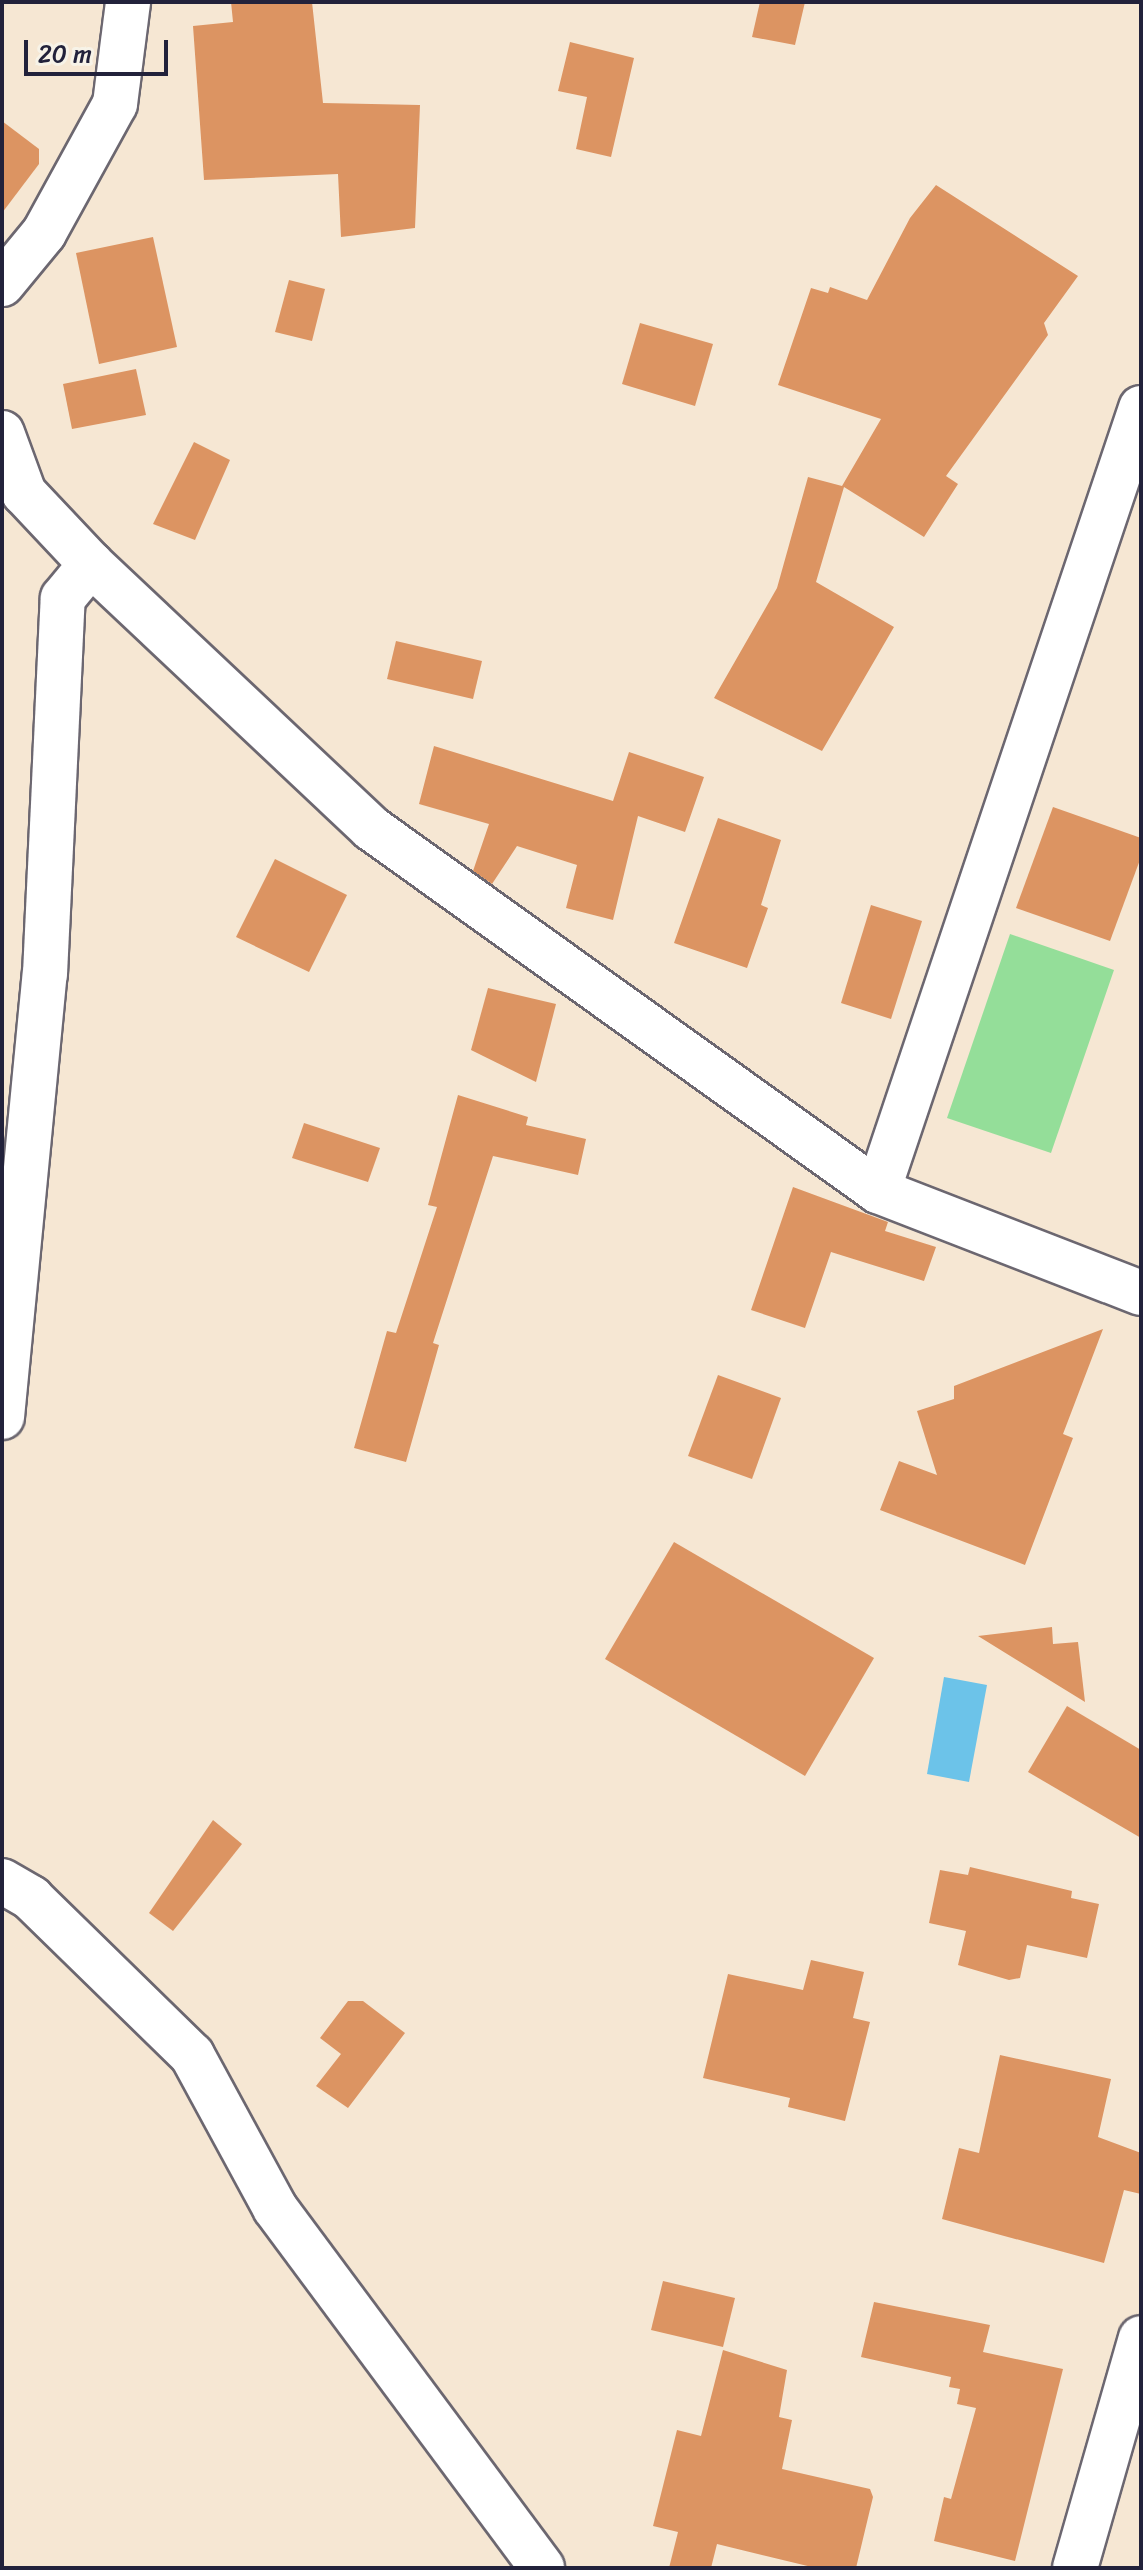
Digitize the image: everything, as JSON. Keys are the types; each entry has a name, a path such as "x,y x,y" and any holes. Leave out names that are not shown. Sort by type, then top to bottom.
{"street":[{"path":"2,284 44,233 115,104 128,2"},
{"path":"878,1191 1141,408"},
{"path":"2,433 24,493 91,564 371,828 878,1191 1141,1293"},
{"path":"2,1417 45,974 63,598 91,564"},
{"path":"2,1881 31,1898 192,2055 275,2208 542,2568"},
{"path":"1075,2568 1141,2338"}],"green space":[{"path":"1010,934 1114,970 1051,1153 947,1118"}],"water":[{"path":"944,1677 987,1685 969,1782 927,1774"}],"building":[{"path":"231,2 312,2 323,103 420,105 415,228 341,237 338,174 204,180 193,26 233,22"},
{"path":"760,2 805,2 795,45 752,37"},
{"path":"570,42 634,58 611,157 576,149 587,97 558,91"},
{"path":"2,121 39,149 39,164 2,213"},
{"path":"936,185 1078,276 1044,323 1048,335 946,476 958,484 924,537 844,487 816,582 894,627 822,751 714,698 777,588 808,477 842,486 881,419 778,385 811,288 828,293 830,287 867,300 910,218"},
{"path":"153,237 177,347 99,364 76,253"},
{"path":"289,280 325,289 312,341 275,332"},
{"path":"640,323 713,344 695,406 622,384"},
{"path":"136,369 146,415 72,429 63,384"},
{"path":"194,442 230,460 195,540 153,524"},
{"path":"396,641 482,661 473,699 387,679"},
{"path":"434,746 613,801 629,752 704,777 685,832 638,816 613,920 566,908 577,865 517,846 492,884 473,871 489,824 419,804"},
{"path":"1053,807 1141,838 1141,857 1110,941 1016,908"},
{"path":"718,818 781,840 761,905 768,908 747,968 674,943"},
{"path":"275,859 347,895 309,972 236,937"},
{"path":"871,905 922,921 891,1019 841,1003"},
{"path":"488,988 556,1004 536,1082 471,1050"},
{"path":"458,1095 528,1117 526,1125 586,1139 578,1175 493,1156 433,1343 439,1345 406,1462 354,1448 387,1331 396,1333 437,1207 428,1205"},
{"path":"304,1123 380,1148 368,1182 292,1158"},
{"path":"793,1187 888,1222 885,1231 936,1247 924,1281 831,1252 805,1328 751,1310"},
{"path":"1103,1329 1063,1434 1073,1438 1025,1565 880,1510 899,1461 937,1475 917,1411 954,1399 954,1386"},
{"path":"718,1375 781,1398 752,1479 688,1456"},
{"path":"674,1542 874,1658 805,1776 605,1659"},
{"path":"1052,1627 1053,1644 1078,1642 1085,1702 978,1636"},
{"path":"1067,1706 1141,1750 1141,1838 1028,1772"},
{"path":"213,1820 242,1844 173,1931 149,1913"},
{"path":"970,1867 1072,1891 1071,1898 1099,1904 1087,1958 1027,1945 1020,1978 1009,1980 958,1965 966,1931 929,1923 940,1870 968,1875"},
{"path":"811,1960 864,1972 853,2018 870,2022 845,2121 788,2107 790,2098 703,2078 728,1974 803,1990"},
{"path":"348,2001 363,2001 405,2033 348,2108 316,2086 341,2054 320,2038"},
{"path":"1000,2055 1111,2079 1098,2137 1141,2153 1141,2194 1124,2190 1104,2263 942,2219 959,2148 979,2153"},
{"path":"663,2281 735,2298 723,2347 651,2330"},
{"path":"874,2302 990,2325 983,2352 1063,2369 1015,2561 934,2541 944,2497 951,2499 976,2408 957,2404 960,2389 949,2387 951,2377 861,2357"},
{"path":"723,2350 787,2370 779,2417 792,2420 782,2469 870,2489 873,2497 856,2568 816,2568 717,2544 711,2568 669,2568 678,2532 653,2526 677,2430 701,2436"}]}
